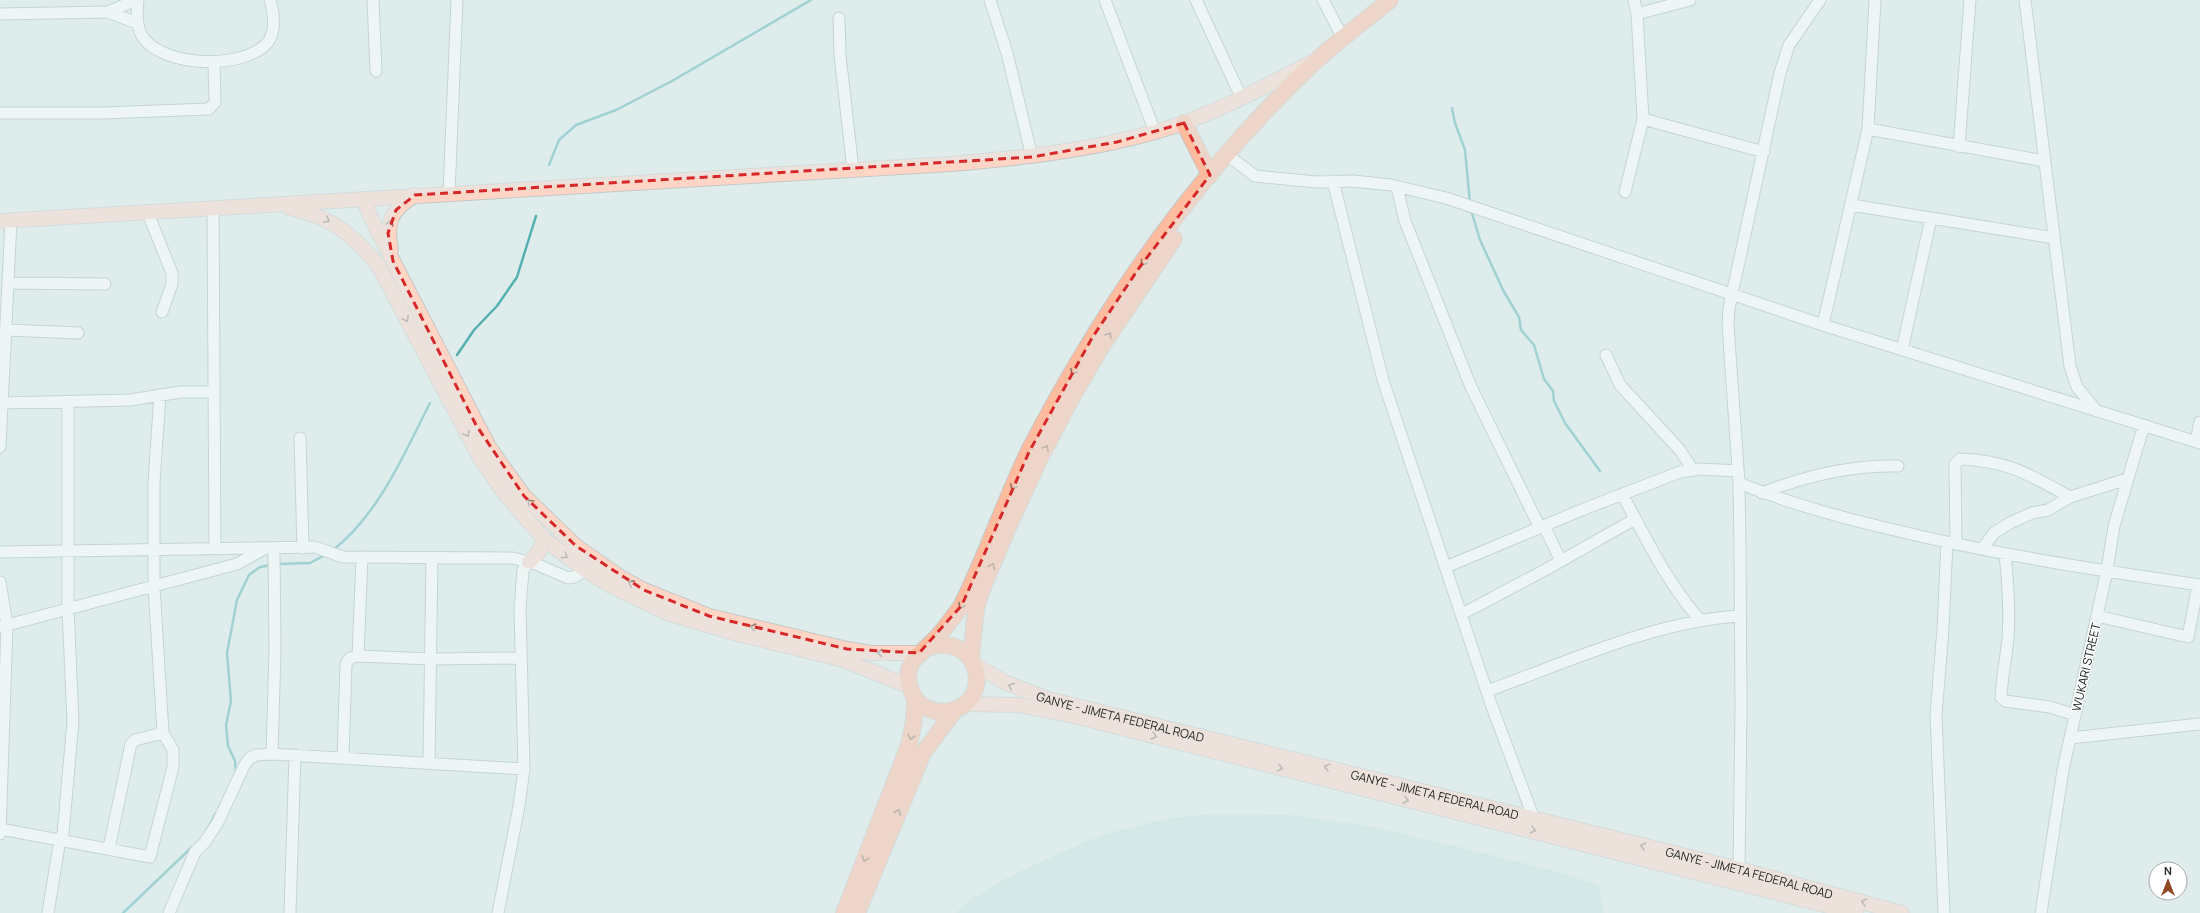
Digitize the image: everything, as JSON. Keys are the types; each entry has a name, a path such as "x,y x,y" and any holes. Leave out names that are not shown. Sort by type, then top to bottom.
{"highway":[{"path":"844,913 909,745 914,721 909,675 912,663 962,604 1029,452 1092,338 1139,268 1226,154 1318,59 1390,0"},
{"path":"972,660 976,609 981,592 1010,523 1041,456 1071,399 1103,344 1187,220 1205,181 1184,123"},
{"path":"857,913 923,753 960,707 972,696 976,685 977,674 972,660 964,651 946,644 923,651"},
{"path":"912,693 924,706 933,711 944,712 960,707"}],"main road":[{"path":"6,221 415,195 853,170 1032,157 1155,132 1184,123 1242,98 1318,59"},
{"path":"393,261 389,238 389,225 396,210 415,195"},
{"path":"363,199 393,261 489,447 524,496 576,546 620,577 644,590 709,616 847,649 871,653 923,651"},
{"path":"276,205 316,215 330,221 343,230 367,252 388,284 480,458 505,494 544,539 584,570 637,600 667,613 734,633 844,660 912,693"},
{"path":"529,562 538,552 544,539"},
{"name":"GANYE - JIMETA FEDERAL ROAD","path":"972,660 1004,682 1048,699 1739,869 1902,913"},
{"name":"GANYE - JIMETA FEDERAL ROAD","path":"960,707 1019,706 1074,716 1856,913"}],"street":[{"path":"0,14 108,12 137,0 137,23 142,36 157,51 185,60 214,63 238,58 258,49 268,41 273,22 270,0"},
{"path":"373,0 376,71"},
{"path":"449,194 457,0"},
{"path":"990,0 1007,53 1032,157"},
{"path":"1105,0 1155,132"},
{"path":"1196,0 1242,98"},
{"path":"1323,0 1343,38"},
{"path":"1625,192 1643,119 1637,14 1634,0"},
{"path":"1637,14 1690,0"},
{"path":"1739,869 1741,616 1739,483 1728,325 1731,295 1764,152 1780,73 1789,45 1820,0"},
{"path":"1824,325 1868,129 1875,0"},
{"path":"1959,146 1970,0"},
{"path":"2025,0 2070,366 2077,387 2096,409"},
{"path":"108,12 137,23"},
{"path":"839,18 840,55 853,170"},
{"path":"0,113 104,113 209,109 215,102 214,63"},
{"path":"1643,119 1764,152"},
{"path":"1868,129 2044,161"},
{"path":"1226,154 1255,176 1282,180 1353,181 1397,187 1446,198 1731,295 2144,425 2198,438 2200,422"},
{"path":"1333,181 1383,380 1487,691 1534,819"},
{"path":"1397,187 1405,220 1471,387 1542,527 1561,561"},
{"path":"1850,205 2054,238"},
{"path":"213,208 215,550"},
{"path":"147,212 172,273 172,284 162,312"},
{"path":"1902,350 1931,218"},
{"path":"0,447 8,283 6,221"},
{"path":"8,283 105,284"},
{"path":"6,330 78,333"},
{"path":"1606,355 1620,384 1679,449 1693,470"},
{"path":"2,404 130,400 181,392 214,392"},
{"path":"0,829 109,848 150,857 173,767 173,750 163,733 154,586 154,482 160,395"},
{"path":"48,913 60,839 63,834 73,720 68,608 68,402"},
{"name":"WUKARI STREET","path":"2041,913 2070,738 2098,616 2114,526 2144,425"},
{"path":"300,438 302,548"},
{"path":"1944,913 1936,714 1952,543 1955,464 1960,459 1998,462 2018,469 2070,497"},
{"path":"1762,493 1790,482 1871,466 1898,466"},
{"path":"1446,567 1622,494 1680,472 1693,470 1738,470"},
{"path":"1982,549 1994,533 2010,523 2032,513 2052,508 2070,497 2127,480"},
{"path":"1739,483 1762,493 1860,522 1952,543 2005,554 2199,585 2188,637 2098,616"},
{"path":"1622,494 1665,572 1684,601 1700,620"},
{"path":"1462,614 1561,561 1635,518"},
{"path":"4,626 68,608 302,548 321,548 333,555 362,557 512,558 529,562 568,578 584,570"},
{"path":"0,552 215,550 272,556"},
{"path":"2005,554 2009,603 2008,639 2002,674 2001,697 2005,701 2050,707 2075,715"},
{"path":"272,556 272,754"},
{"path":"358,656 362,557"},
{"path":"429,764 432,557"},
{"path":"498,913 519,806 524,770 520,608 523,570 529,562"},
{"path":"0,582 4,626 0,834"},
{"path":"1487,691 1623,642 1700,620 1741,616"},
{"path":"342,758 346,664 350,658 358,656 431,660 521,658"},
{"path":"2070,738 2200,724"},
{"path":"109,848 131,744 134,740 163,733"},
{"path":"169,913 195,852 205,842 218,822 250,758 256,755 295,755 524,770"},
{"path":"290,913 295,755"}],"highlighted area":[{"path":"1184,123 1210,175 1139,268 1092,338 1029,452 962,605 919,653 847,649 709,616 644,590 576,546 524,496 476,425 393,261 388,233 396,210 415,195 1032,157 1117,142"}],"shaded area":[{"path":"1210,814 1291,815 1363,825 1448,844 1551,870 1599,885 1604,913 955,913 974,897 1012,875 1082,843 1109,833 1164,819"}],"waterway":[{"path":"549,165 559,140 576,125 616,110 672,81 811,0"},
{"path":"1452,108 1455,123 1465,150 1470,203"},
{"path":"1471,210 1480,240 1504,292 1519,317 1521,330 1534,345 1544,379 1553,391 1554,401 1565,423 1600,471"},
{"path":"457,355 474,330 497,306 517,277 536,216"},
{"path":"333,550 364,519 377,501 400,462 430,403"},
{"path":"278,564 310,563 325,555"},
{"path":"236,773 235,761 228,746 226,725 231,701 227,653 237,600 249,575 260,567 271,565"},
{"path":"206,831 216,813"},
{"path":"123,913 192,847"}]}
